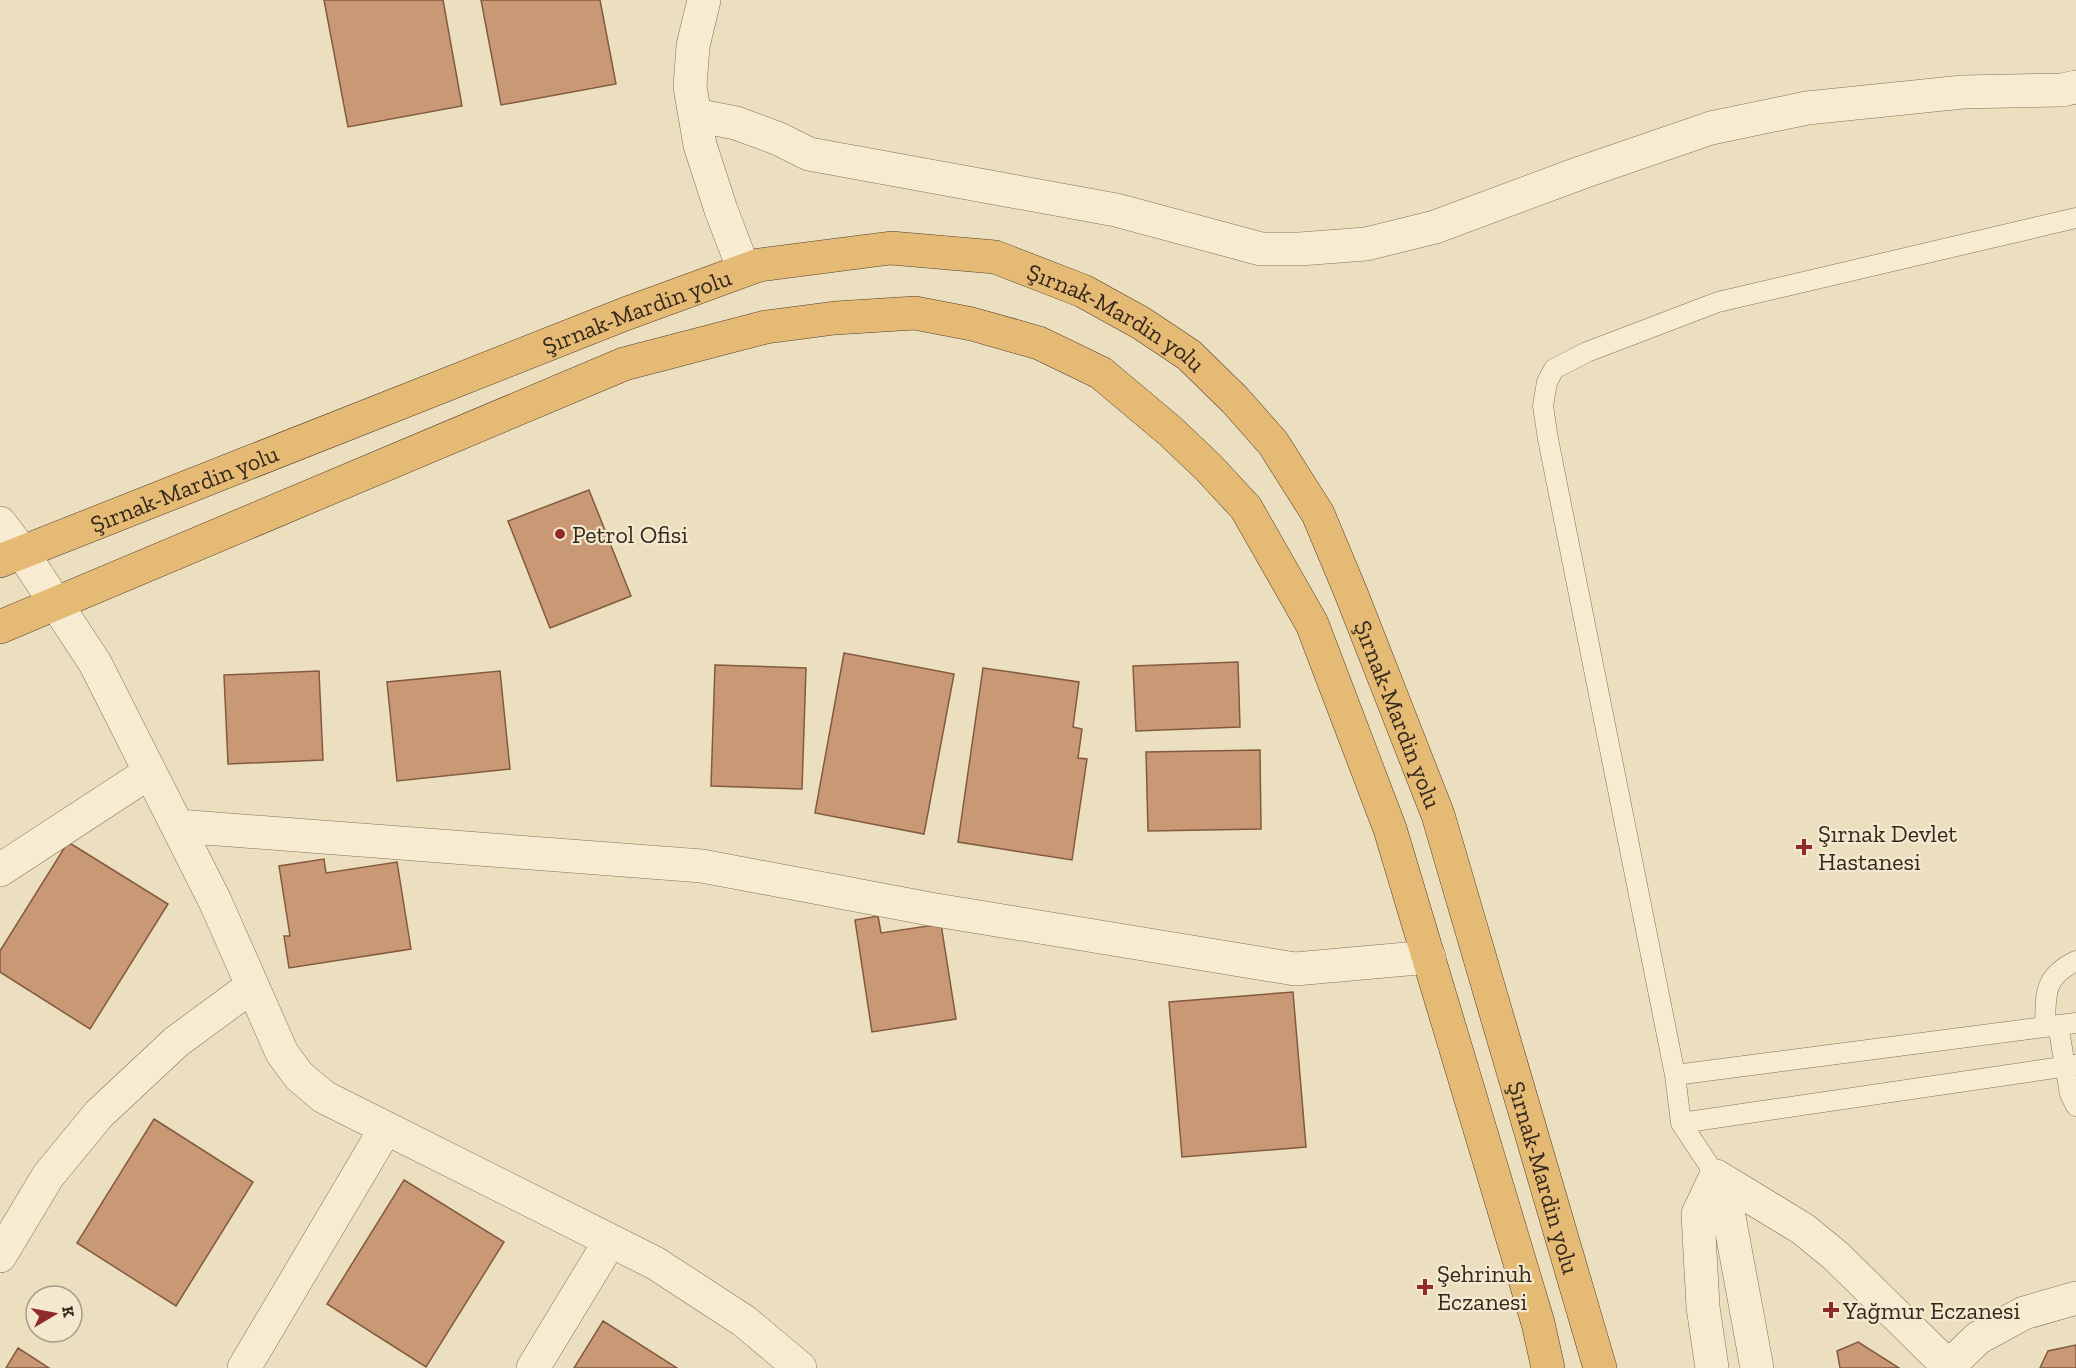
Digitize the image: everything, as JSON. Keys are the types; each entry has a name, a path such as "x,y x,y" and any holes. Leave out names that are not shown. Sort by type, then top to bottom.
{"highway":[{"name":"Şırnak-Mardin yolu","path":"11,556 625,314 759,265 891,248 995,257 1083,291 1141,323 1189,355 1235,400 1273,443 1318,514 1438,815 1600,1368"},
{"name":"Şırnak-Mardin yolu","path":"0,627 624,364 766,327 835,318 915,313 972,324 1039,343 1101,373 1170,430 1208,466 1246,508 1312,624 1390,829 1538,1323 1548,1368"}],"street":[{"path":"704,0 693,46 690,87 700,145 717,200 744,270"},
{"path":"695,115 736,123 779,139 809,154 1106,208 1261,249 1300,249 1366,244 1435,227 1583,172 1711,128 1732,123 1818,107 1963,92 2062,90 2076,87"},
{"path":"0,523 11,556 56,603 95,663 215,901 282,1053 299,1076 324,1097 656,1263 744,1321 800,1368"},
{"path":"0,870 150,772"},
{"path":"178,826 702,866 930,909 1295,969 1429,957"},
{"path":"0,1256 48,1176 99,1114 176,1042 252,986"},
{"path":"244,1368 386,1128"},
{"path":"1716,1176 1803,1229 1828,1249 1949,1367 1978,1338 1996,1328 2024,1313 2076,1298"},
{"path":"1712,1368 1703,1307 1698,1214 1716,1176"},
{"path":"1716,1176 1728,1211 1757,1368"},
{"path":"533,1368 610,1240"}],"lane":[{"path":"1716,1176 1681,1123 1675,1075 1548,439 1543,406 1547,382 1554,369 1587,352 1718,302 2076,218"},
{"path":"2076,961 2060,969 2046,990 2060,1025 2071,1066 2070,1094 2076,1106"},
{"path":"1675,1075 2060,1025"},
{"path":"1681,1123 2071,1066"}],"building":[{"path":"324,0 443,0 462,106 348,127"},
{"path":"481,0 600,0 616,84 501,105"},
{"path":"589,490 631,596 550,628 508,521"},
{"path":"844,653 954,674 924,834 815,813"},
{"path":"1238,662 1240,727 1136,731 1133,666"},
{"path":"715,665 806,668 802,789 711,786"},
{"path":"983,668 1079,682 1073,727 1082,729 1078,758 1087,759 1072,860 958,842"},
{"path":"319,671 323,760 228,764 224,675"},
{"path":"500,671 510,769 397,781 387,682"},
{"path":"1260,750 1261,829 1148,831 1146,752"},
{"path":"68,842 168,904 90,1029 0,972 0,951"},
{"path":"324,859 326,873 397,862 411,949 289,968 284,936 290,936 279,866"},
{"path":"878,916 881,933 941,924 956,1019 872,1032 855,920"},
{"path":"1293,992 1306,1147 1182,1157 1169,1002"},
{"path":"154,1119 253,1182 176,1306 77,1243"},
{"path":"404,1180 504,1242 426,1367 327,1304"},
{"path":"603,1321 677,1368 574,1368"},
{"path":"1858,1342 1899,1368 1840,1368 1837,1351"},
{"path":"2076,1345 2076,1368 2040,1368 2048,1351"},
{"path":"18,1348 49,1368 6,1368"}],"place":[{"name":"Petrol Ofisi","path":"560,534"},
{"name":"Şırnak Devlet Hastanesi","path":"1804,847"},
{"name":"Şehrinuh Eczanesi","path":"1425,1287"},
{"name":"Yağmur Eczanesi","path":"1831,1310"}]}
